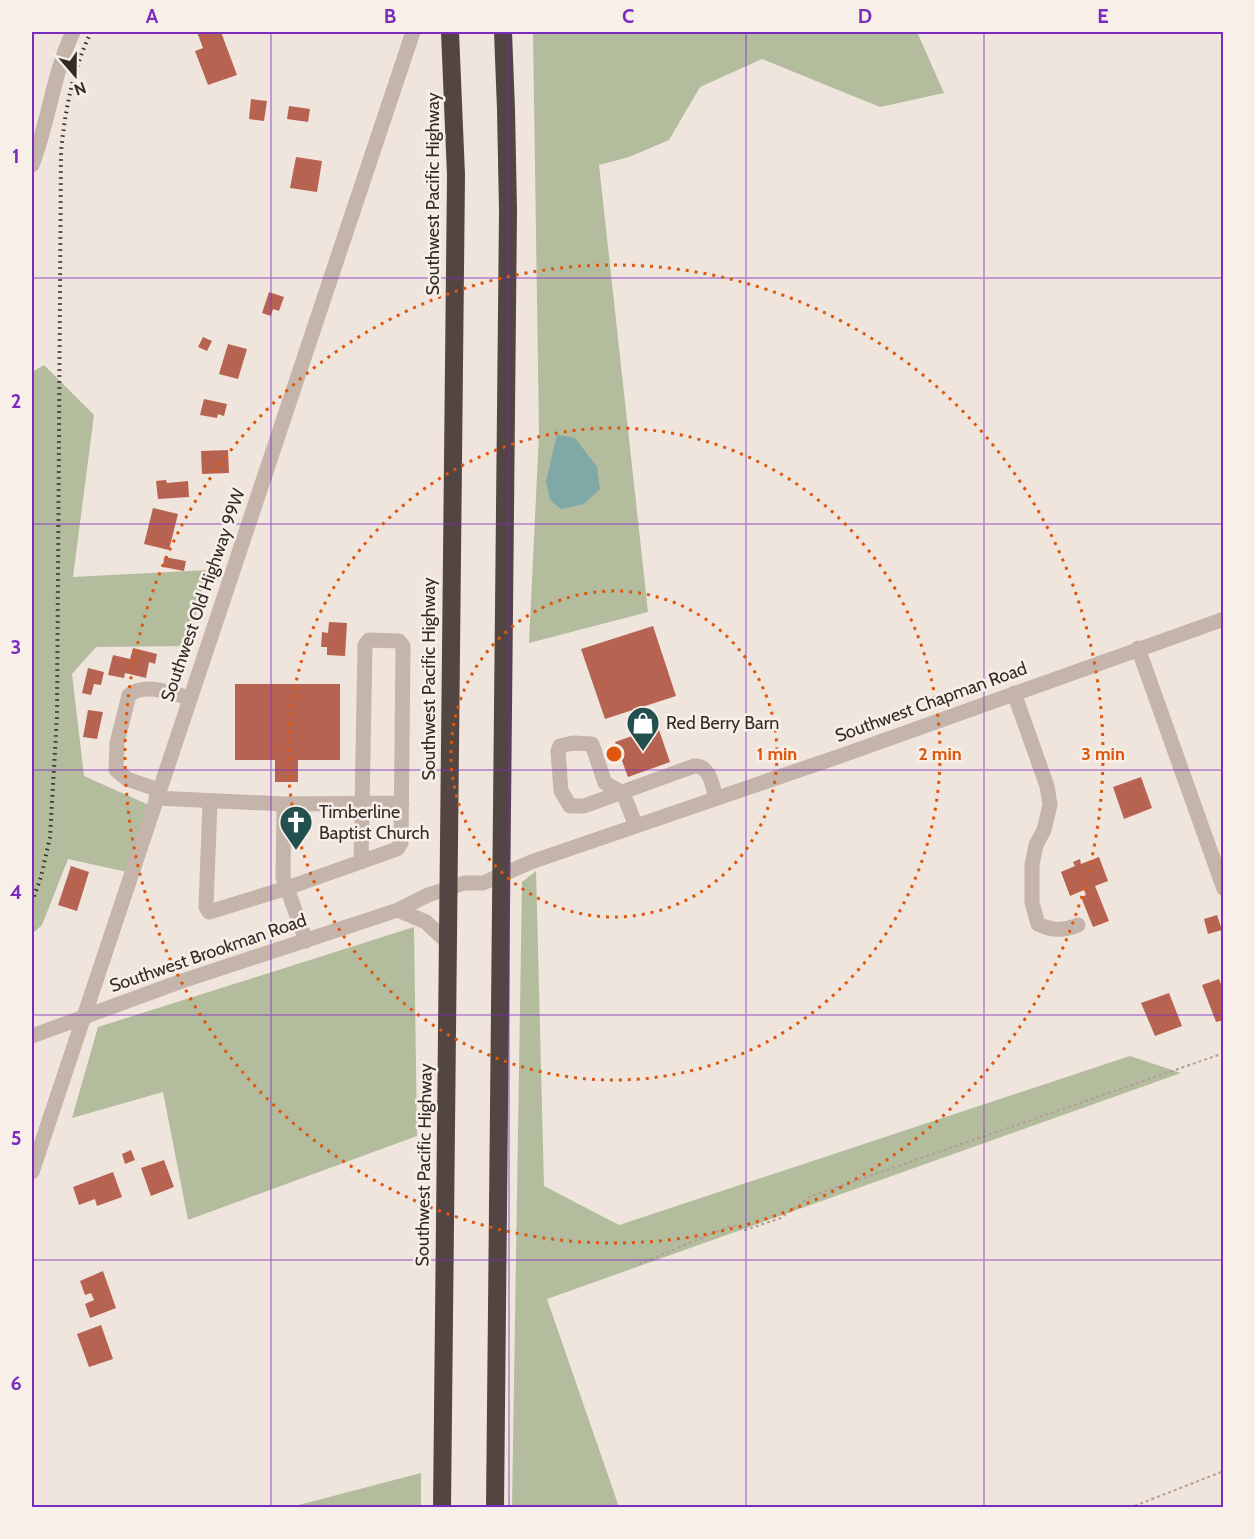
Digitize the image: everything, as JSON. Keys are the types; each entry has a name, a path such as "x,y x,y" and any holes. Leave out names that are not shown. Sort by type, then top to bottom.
{"highway":[{"name":"Southwest Pacific Highway","path":"442,1508 456,175 450,32"},
{"path":"495,1508 507,221 507,109 502,32"}],"street":[{"path":"32,165 42,138 53,90 73,32"},
{"name":"Southwest Old Highway 99W","path":"32,1172 413,32"},
{"name":"Southwest Chapman Road","path":"448,889 464,883 483,883 531,862 846,754 1224,619"},
{"path":"210,802 206,907 209,912 287,888 361,862 397,849 401,843 402,803 403,646 399,640 369,640 364,645 361,862"},
{"path":"1138,648 1224,889"},
{"path":"189,698 144,688 135,690 129,695 117,743 116,770 157,794 210,802 402,803"},
{"path":"1014,693 1047,786 1050,805 1044,830 1036,845 1032,865 1032,903 1038,924 1050,930 1067,929 1078,925"},
{"path":"636,826 623,793 605,783 592,744 573,743 560,746 558,750 561,791 570,806 584,806 623,793 694,766 706,769 716,798"},
{"path":"284,804 283,877 306,941"},
{"name":"Southwest Brookman Road","path":"32,1036 182,981 398,910 428,895 448,889"},
{"path":"398,910 426,922 447,942"}],"path":[{"path":"639,1264 733,1225 745,1230 781,1218 809,1197 1224,1053"},
{"path":"1129,1508 1224,1471"}],"green space":[{"path":"533,32 917,32 944,93 880,107 762,59 700,87 669,140 629,157 599,165 648,612 529,643 539,434"},
{"path":"44,365 94,415 73,577 207,570 188,646 96,647 72,674 84,776 149,805 127,872 68,859 42,925 32,934 32,372"},
{"path":"536,871 544,1186 619,1225 1130,1056 1181,1073 547,1299 619,1507 512,1507 522,882"},
{"path":"414,927 417,1136 188,1220 163,1092 72,1118 98,1027"},
{"path":"421,1473 421,1507 291,1507"}],"water":[{"path":"557,435 575,438 597,467 600,489 584,504 561,509 550,500 546,481"}],"building":[{"path":"197,32 221,32 237,75 208,85 195,51 203,48"},
{"path":"251,99 267,101 264,121 249,119"},
{"path":"289,106 310,109 308,122 287,119"},
{"path":"296,157 322,161 317,192 290,188"},
{"path":"269,292 284,297 279,311 273,309 271,316 262,313"},
{"path":"203,337 212,341 207,351 198,347"},
{"path":"228,344 247,349 238,379 219,374"},
{"path":"204,399 227,404 224,416 218,414 217,418 200,415"},
{"path":"228,450 229,473 202,474 201,451"},
{"path":"166,480 167,483 188,481 189,497 158,499 156,481"},
{"path":"153,508 178,514 169,550 144,544"},
{"path":"164,557 186,561 184,571 163,567"},
{"path":"329,622 347,623 345,656 327,655 327,647 321,647 322,632 328,633"},
{"path":"653,626 676,696 605,719 581,649"},
{"path":"133,648 157,654 155,664 149,662 146,678 125,673 124,678 108,675 113,655 130,659"},
{"path":"88,668 104,672 101,685 94,684 91,695 82,693"},
{"path":"235,684 340,684 340,760 298,760 298,782 275,782 275,760 235,760"},
{"path":"88,710 103,712 97,739 83,737"},
{"name":"Red Berry Barn","path":"658,727 670,762 628,777 615,742"},
{"path":"1141,777 1152,808 1124,819 1113,787"},
{"path":"1099,857 1108,881 1095,886 1109,921 1093,927 1081,897 1086,895 1084,890 1070,896 1061,872 1075,866 1073,862 1080,859 1081,864"},
{"path":"71,866 89,872 77,911 58,905"},
{"path":"1217,915 1222,930 1208,934 1204,919"},
{"path":"1219,979 1224,992 1224,1020 1216,1022 1202,985"},
{"path":"1169,993 1182,1026 1155,1036 1141,1003"},
{"path":"131,1150 135,1160 125,1164 122,1154"},
{"path":"164,1160 174,1187 151,1196 141,1168"},
{"path":"113,1172 122,1197 97,1206 95,1199 79,1205 73,1187"},
{"path":"103,1271 116,1308 90,1318 85,1304 94,1300 91,1293 85,1295 80,1281"},
{"path":"101,1325 113,1359 89,1367 77,1334"}],"railway":[{"path":"32,902 41,877 50,837 57,716 61,152 71,90 79,60 91,32"}],"place":[{"name":"Red Berry Barn","path":"643,752"},
{"name":"Timberline Baptist Church","path":"296,851"}]}
